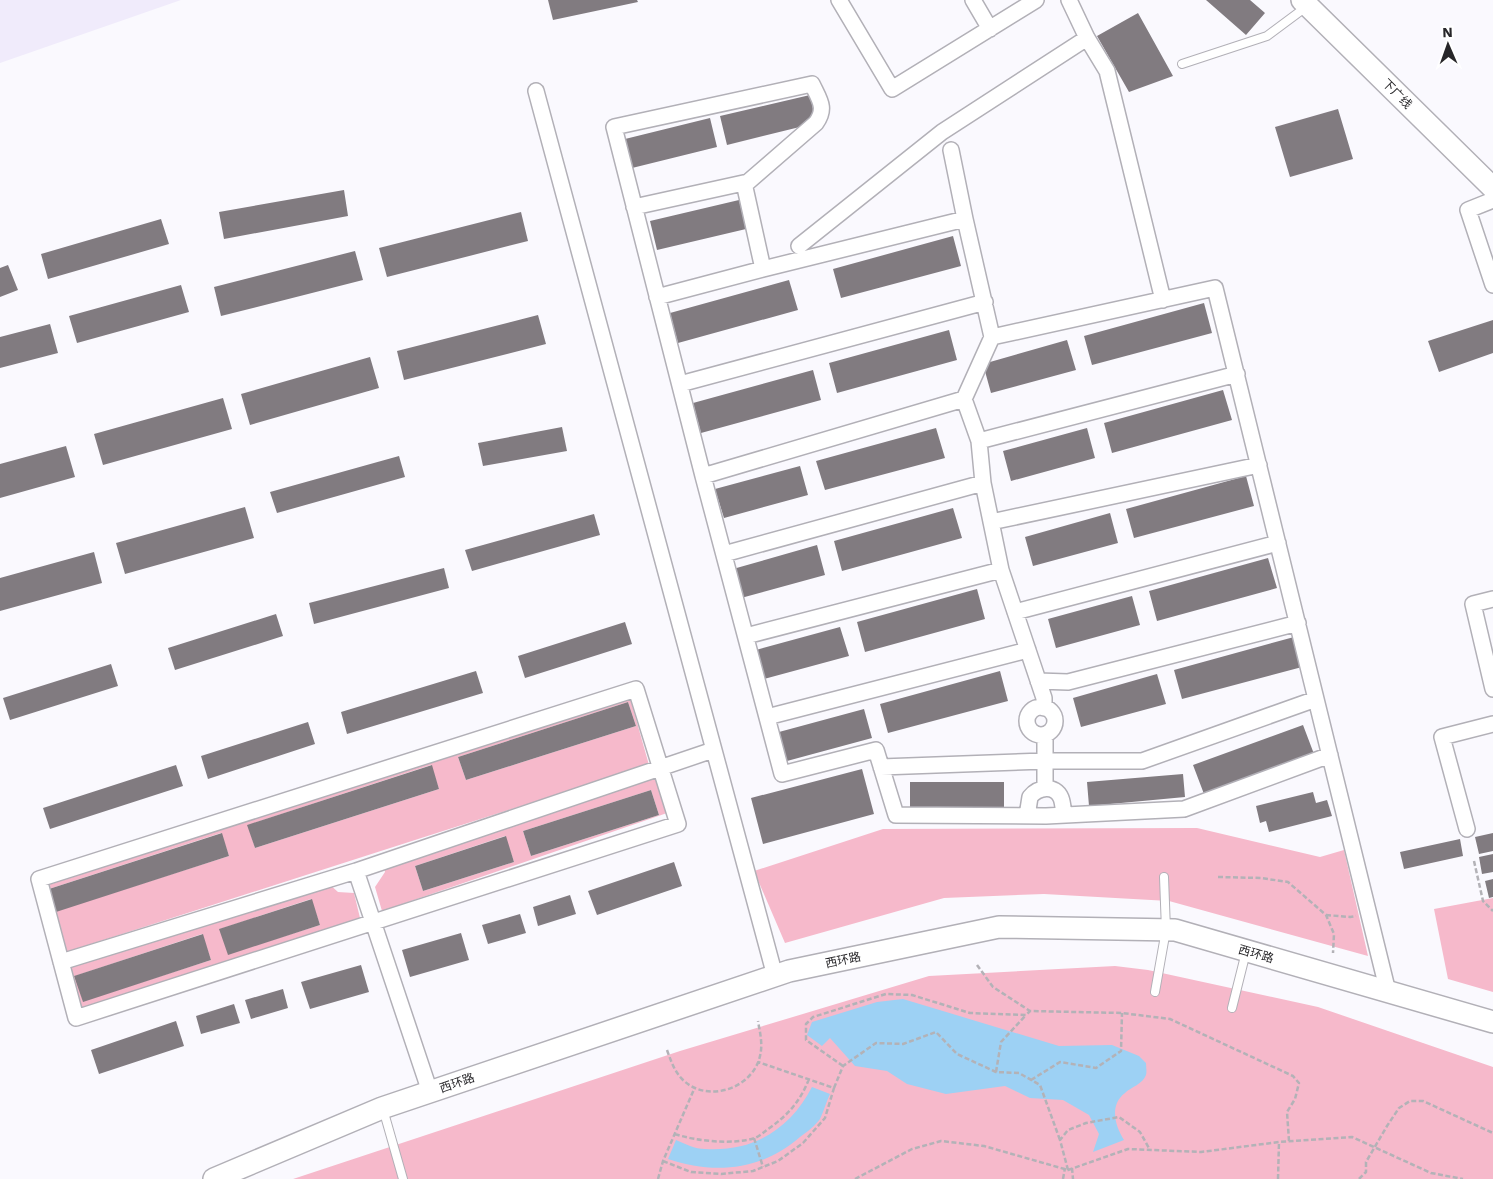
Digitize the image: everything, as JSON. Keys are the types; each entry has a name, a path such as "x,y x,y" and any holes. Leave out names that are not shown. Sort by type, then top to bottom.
{"main road":[{"name":"下广线","path":"1304,3 1493,188"},
{"name":"西环路","path":"214,1179 382,1108 789,971 999,927 1175,930 1493,1022"}],"street":[{"path":"839,0 892,89 1036,0"},
{"path":"973,0 990,29"},
{"path":"1069,0 1087,38 1108,71 1162,300"},
{"path":"799,246 942,132 1087,38"},
{"path":"634,207 748,182 816,124 822,115 822,103 812,84 614,127 634,207 658,297 703,476 782,774 876,750 896,815 1064,815 1184,809 1330,755"},
{"path":"536,91 775,976"},
{"path":"951,150 992,337 964,399 979,441 982,483 1001,570 1044,698 1044,708"},
{"path":"744,183 763,269"},
{"path":"1493,200 1468,210 1493,285"},
{"path":"658,297 965,219"},
{"path":"992,337 1215,288 1388,992"},
{"path":"680,384 985,302"},
{"path":"979,441 1237,374"},
{"path":"703,476 964,399"},
{"path":"991,522 1259,465"},
{"path":"724,554 982,483"},
{"path":"1015,612 1278,543"},
{"path":"746,636 1001,570"},
{"path":"1493,599 1473,604 1493,690"},
{"path":"1038,681 1068,682 1298,623"},
{"path":"767,717 1028,650"},
{"path":"636,689 678,824 374,922 76,1018 39,879 636,689"},
{"path":"881,767 1045,761 1142,761 1316,699"},
{"path":"1044,708 1052,713 1055,721 1052,730 1044,735 1035,734 1027,724 1027,720 1034,709 1044,708"},
{"path":"1467,829 1442,737 1493,724"},
{"path":"1044,735 1045,788"},
{"path":"61,962 356,871 713,750"},
{"path":"1028,816 1030,797 1038,790 1045,788 1059,794 1062,799 1064,815"},
{"path":"356,871 430,1092"}],"lane":[{"path":"1182,64 1267,36 1304,3"},
{"path":"1155,992 1166,930 1164,877"},
{"path":"1232,1008 1246,951"},
{"path":"382,1108 403,1179"}],"path":[{"path":"1474,861 1483,901 1493,911"},
{"path":"1218,877 1261,878 1288,882 1326,915 1334,934 1333,953"},
{"path":"1326,915 1350,917 1369,914"},
{"path":"976,965 993,987 1030,1011 1122,1013 1170,1019 1294,1076 1299,1083 1295,1099 1287,1112 1290,1141"},
{"path":"842,1066 806,1040 806,1024 813,1017 886,994 912,995 970,1013 1026,1014"},
{"path":"996,1072 1001,1042 1030,1011"},
{"path":"1031,1080 1060,1062 1096,1068 1120,1050 1122,1013"},
{"path":"667,1050 674,1070 685,1081 695,1087 713,1092 728,1090 742,1083 758,1062 761,1042 758,1021"},
{"path":"662,1161 691,1172 721,1174 753,1171 778,1161 802,1143 825,1118 842,1066 876,1044 903,1044 936,1032 957,1054 996,1072 1019,1073 1040,1085 1073,1179"},
{"path":"758,1062 834,1088"},
{"path":"674,1134 691,1139 740,1140 754,1138 783,1119 800,1100 809,1079"},
{"path":"658,1179 662,1161 695,1087"},
{"path":"1359,1179 1366,1172 1366,1162 1376,1148 1387,1126 1400,1108 1410,1101 1422,1101 1493,1133"},
{"path":"1060,1140 1068,1130 1086,1122 1119,1117 1140,1132 1150,1150"},
{"path":"855,1179 912,1149 942,1141 984,1146 1068,1169 1128,1150 1201,1152 1279,1142 1352,1137 1430,1173 1463,1179"},
{"path":"754,1138 763,1167"},
{"path":"1278,1179 1279,1142"},
{"path":"1062,1179 1068,1169"},
{"path":"1441,1179 1442,1175"}],"shaded area":[{"path":"0,0 181,0 0,63"},
{"path":"630,698 649,765 63,953 45,886","holes":["628,702 636,726 466,780 458,757","431,765 439,789 255,848 248,825","221,833 229,856 56,911 49,889"]},
{"path":"650,778 661,780 670,812 382,911 375,887 385,872 384,867","holes":["651,790 659,815 531,856 523,831","505,836 514,862 423,891 415,866"]},
{"path":"1197,828 1320,857 1344,850 1368,956 1169,901 1044,894 944,898 785,943 754,871 883,829"},
{"path":"329,884 338,892 354,893 360,918 79,1010 68,967","holes":["311,899 320,925 228,954 220,929","202,934 211,960 83,1001 75,976"]},
{"path":"1493,898 1493,992 1448,979 1434,909"},
{"path":"1115,966 1148,970 1318,1007 1493,1067 1493,1179 293,1179 680,1051 929,976"}],"water":[{"path":"903,999 1059,1046 1112,1045 1139,1056 1146,1063 1146,1075 1142,1081 1120,1098 1115,1109 1116,1122 1124,1140 1093,1152 1099,1134 1089,1115 1063,1100 1030,1098 1005,1086 946,1094 907,1084 887,1071 855,1066 830,1038 822,1046 807,1035 812,1022 877,1002"},
{"path":"812,1087 830,1094 820,1119 805,1133 770,1157 754,1163 720,1168 703,1167 668,1159 676,1140 698,1148 723,1149 755,1142 769,1135 793,1115"}],"building":[{"path":"548,0 637,0 638,2 553,20"},
{"path":"1206,0 1250,0 1265,13 1246,35"},
{"path":"1138,13 1173,76 1129,92 1097,36"},
{"path":"810,95 816,123 727,145 720,116"},
{"path":"1338,109 1353,159 1290,177 1275,127"},
{"path":"710,118 717,147 628,169 621,140"},
{"path":"344,190 348,216 224,239 219,212"},
{"path":"739,200 746,229 657,250 650,221"},
{"path":"521,212 528,241 387,277 379,248"},
{"path":"161,219 169,244 48,279 41,254"},
{"path":"953,236 961,266 841,298 833,269"},
{"path":"355,251 363,280 221,316 214,287"},
{"path":"8,265 18,290 0,297 0,268"},
{"path":"789,280 798,310 678,343 670,313"},
{"path":"181,285 189,312 77,343 69,316"},
{"path":"1204,303 1212,333 1092,365 1084,336"},
{"path":"538,315 546,344 404,380 397,351"},
{"path":"1493,320 1493,353 1439,372 1428,341"},
{"path":"50,324 58,353 0,368 0,337"},
{"path":"949,330 957,360 837,393 829,363"},
{"path":"1067,340 1076,370 991,393 983,364"},
{"path":"370,357 379,388 250,425 241,394"},
{"path":"813,370 821,400 701,433 693,403"},
{"path":"1223,390 1232,420 1112,453 1104,423"},
{"path":"223,398 232,429 103,465 94,434"},
{"path":"562,427 567,451 483,466 478,443"},
{"path":"936,428 945,458 825,490 816,461"},
{"path":"1087,428 1095,458 1011,481 1003,451"},
{"path":"66,446 75,477 0,498 0,464"},
{"path":"399,456 405,477 277,513 270,492"},
{"path":"800,466 808,495 724,518 715,489"},
{"path":"1246,476 1254,506 1134,538 1126,509"},
{"path":"245,507 254,538 125,574 116,543"},
{"path":"953,508 962,538 842,571 834,541"},
{"path":"1110,513 1118,543 1033,566 1025,537"},
{"path":"594,514 600,535 472,571 465,550"},
{"path":"817,545 825,575 741,598 733,569"},
{"path":"94,552 102,583 0,611 0,578"},
{"path":"1268,558 1277,588 1157,621 1149,591"},
{"path":"444,568 449,588 314,624 309,603"},
{"path":"977,589 985,619 865,652 857,622"},
{"path":"1132,596 1140,625 1056,648 1048,619"},
{"path":"276,614 283,636 175,670 168,648"},
{"path":"625,622 632,644 525,678 518,656"},
{"path":"840,627 849,656 764,679 756,650"},
{"path":"1294,637 1302,667 1182,699 1174,670"},
{"path":"111,664 118,686 10,720 3,698"},
{"path":"476,671 483,693 347,734 341,712"},
{"path":"1000,671 1008,701 888,733 880,704"},
{"path":"1157,674 1166,704 1081,727 1073,698"},
{"path":"628,702 636,726 466,780 458,757"},
{"path":"864,709 872,738 787,761 779,732"},
{"path":"308,722 315,744 208,779 201,756"},
{"path":"1303,725 1314,754 1204,794 1193,765"},
{"path":"176,765 183,786 50,829 43,808"},
{"path":"432,765 439,789 255,848 247,825"},
{"path":"862,769 874,814 763,844 751,798"},
{"path":"1183,774 1185,797 1089,806 1087,782"},
{"path":"910,782 1004,782 1004,813 910,814"},
{"path":"651,790 659,815 531,856 523,831"},
{"path":"1313,792 1316,803 1327,800 1332,816 1269,832 1266,821 1260,823 1256,806"},
{"path":"222,833 229,856 56,912 49,889"},
{"path":"1493,833 1493,851 1479,854 1475,837"},
{"path":"506,836 514,862 423,891 415,866"},
{"path":"1460,839 1463,856 1404,869 1400,852"},
{"path":"1493,854 1493,872 1482,874 1479,857"},
{"path":"674,862 682,886 597,915 588,891"},
{"path":"1493,879 1493,897 1489,898 1485,881"},
{"path":"570,895 576,914 538,926 533,907"},
{"path":"312,899 320,925 228,955 219,929"},
{"path":"520,914 526,933 488,944 482,925"},
{"path":"461,933 469,960 410,977 402,950"},
{"path":"203,934 211,960 83,1002 74,976"},
{"path":"361,965 369,992 310,1009 301,982"},
{"path":"283,989 288,1008 251,1019 245,1000"},
{"path":"234,1004 240,1023 201,1034 196,1016"},
{"path":"176,1021 184,1046 99,1074 91,1050"}]}
